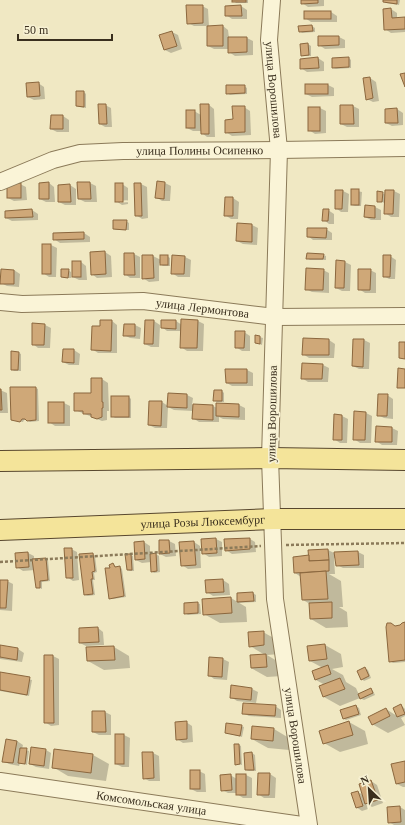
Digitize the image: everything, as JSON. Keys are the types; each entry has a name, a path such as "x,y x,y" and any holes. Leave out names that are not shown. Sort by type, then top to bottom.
{"main road":[{"path":"5,460 270,458 405,460"},
{"name":"улица Розы Люксембург","path":"0,530 273,519 405,519"}],"street":[{"name":"улица Ворошилова","path":"272,0 269,40 279,150 270,458 275,599 309,825"},
{"name":"улица Полины Осипенко","path":"0,182 53,160 80,153 123,151 405,148"},
{"name":"улица Лермонтова","path":"0,302 22,304 144,300 275,317 405,316"},
{"name":"Комсомольская улица","path":"0,781 302,825"}],"path":[{"path":"0,562 273,545 405,544"}],"building":[{"path":"232,0 246,0 246,2 232,2"},
{"path":"301,0 318,0 318,3 301,4"},
{"path":"383,0 397,0 397,4 383,2"},
{"path":"186,5 203,5 203,23 187,24"},
{"path":"241,5 242,16 225,16 225,6"},
{"path":"391,8 392,18 405,17 405,29 384,30 383,9"},
{"path":"304,11 331,11 331,19 304,19"},
{"path":"223,25 223,46 207,46 207,26"},
{"path":"312,25 313,31 299,32 298,26"},
{"path":"172,31 177,46 164,50 159,35"},
{"path":"318,36 339,36 339,45 318,46"},
{"path":"228,37 247,37 247,52 228,53"},
{"path":"308,43 309,55 301,56 300,44"},
{"path":"318,57 319,68 300,69 300,59"},
{"path":"349,57 349,67 332,68 332,58"},
{"path":"405,73 405,87 400,74"},
{"path":"370,77 373,98 366,100 363,78"},
{"path":"39,82 40,96 27,97 26,83"},
{"path":"305,84 328,84 328,94 305,94"},
{"path":"226,85 245,85 245,93 226,94"},
{"path":"76,91 84,91 84,107 76,106"},
{"path":"98,104 106,104 107,124 99,124"},
{"path":"200,104 209,104 209,134 201,134"},
{"path":"340,105 353,105 354,124 340,124"},
{"path":"232,106 245,106 245,132 225,133 225,120 233,119"},
{"path":"308,107 320,107 320,131 308,131"},
{"path":"397,108 398,123 385,123 385,109"},
{"path":"186,110 195,110 195,128 186,128"},
{"path":"51,115 63,115 63,129 50,129"},
{"path":"157,181 165,182 164,199 155,198"},
{"path":"49,182 49,199 39,199 39,183"},
{"path":"77,182 90,182 91,199 78,199"},
{"path":"7,183 21,183 21,198 7,198"},
{"path":"115,183 123,183 123,202 115,202"},
{"path":"134,183 141,183 142,216 135,216"},
{"path":"70,184 71,202 58,202 58,185"},
{"path":"351,189 359,189 359,205 351,205"},
{"path":"335,190 343,190 342,209 335,209"},
{"path":"385,190 394,190 393,214 384,214"},
{"path":"377,191 383,192 382,202 377,202"},
{"path":"225,197 233,197 233,216 224,216"},
{"path":"365,205 375,206 375,218 364,217"},
{"path":"32,209 33,217 5,218 5,211"},
{"path":"323,209 329,209 328,221 322,221"},
{"path":"113,220 127,220 126,230 113,229"},
{"path":"237,223 252,224 252,242 236,241"},
{"path":"307,228 327,228 326,238 307,237"},
{"path":"84,232 84,239 53,240 53,233"},
{"path":"42,244 51,244 51,274 42,274"},
{"path":"105,251 106,274 91,275 90,252"},
{"path":"124,253 134,253 135,275 124,275"},
{"path":"307,253 324,254 323,259 306,259"},
{"path":"142,255 153,255 154,278 142,279"},
{"path":"160,255 168,255 168,265 160,265"},
{"path":"172,255 185,256 184,274 171,274"},
{"path":"383,255 391,255 390,277 383,277"},
{"path":"336,260 345,261 344,288 335,288"},
{"path":"72,261 81,261 81,277 72,277"},
{"path":"306,268 324,269 323,290 305,290"},
{"path":"1,269 14,270 14,284 0,284"},
{"path":"61,269 69,269 68,278 61,277"},
{"path":"358,269 371,269 370,290 358,290"},
{"path":"181,319 198,320 197,348 180,348"},
{"path":"100,320 112,320 111,351 91,350 92,326 100,326"},
{"path":"145,320 154,320 153,344 144,344"},
{"path":"161,320 176,320 176,329 161,328"},
{"path":"32,323 45,324 44,345 32,345"},
{"path":"124,324 135,324 135,336 123,336"},
{"path":"235,331 245,331 244,348 235,348"},
{"path":"255,335 260,336 260,344 255,343"},
{"path":"303,338 329,339 329,355 302,355"},
{"path":"353,339 364,339 363,367 352,366"},
{"path":"399,342 405,342 405,359 399,358"},
{"path":"63,349 74,349 74,363 62,362"},
{"path":"11,351 19,352 18,370 11,370"},
{"path":"302,363 323,364 322,379 301,379"},
{"path":"398,368 405,369 405,388 397,388"},
{"path":"225,369 247,369 247,383 226,383"},
{"path":"91,378 102,378 102,417 97,419 91,417 91,414 83,414 83,411 74,411 74,393 91,393"},
{"path":"10,387 36,387 36,420 27,421 22,419 20,422 11,420"},
{"path":"1,389 2,410 0,410"},
{"path":"214,390 222,390 222,401 213,401"},
{"path":"168,393 187,394 187,408 167,407"},
{"path":"378,394 388,394 387,416 377,416"},
{"path":"111,396 129,396 129,417 111,417"},
{"path":"149,401 162,401 161,426 148,425"},
{"path":"48,402 64,402 64,423 48,423"},
{"path":"216,403 239,404 239,417 216,416"},
{"path":"193,404 213,405 213,420 192,419"},
{"path":"354,411 366,412 365,440 353,440"},
{"path":"334,414 342,415 342,440 333,440"},
{"path":"376,426 392,427 392,442 375,442"},
{"path":"216,538 217,553 202,554 201,539"},
{"path":"250,538 250,549 225,551 224,539"},
{"path":"159,540 169,540 170,553 159,554"},
{"path":"144,541 145,559 135,560 134,542"},
{"path":"194,541 196,565 181,566 179,542"},
{"path":"64,548 72,548 73,578 66,578"},
{"path":"328,549 329,560 309,561 308,550"},
{"path":"358,551 359,565 336,566 334,552"},
{"path":"28,552 29,567 16,568 15,553"},
{"path":"93,553 95,571 92,572 93,579 91,579 93,594 84,595 79,554"},
{"path":"156,553 157,571 151,572 150,554"},
{"path":"125,554 131,554 132,570 127,570"},
{"path":"309,555 309,561 329,560 329,571 294,573 293,557"},
{"path":"46,558 48,580 40,581 40,588 36,588 32,559"},
{"path":"113,563 115,567 120,566 124,596 109,599 105,568 110,568 109,565"},
{"path":"326,571 328,599 302,600 300,573"},
{"path":"223,579 224,592 206,593 205,580"},
{"path":"0,580 8,580 6,608 0,608"},
{"path":"253,592 254,601 237,602 237,593"},
{"path":"231,597 232,613 203,615 202,599"},
{"path":"198,602 198,613 184,614 184,603"},
{"path":"332,602 332,618 310,619 309,603"},
{"path":"405,622 405,660 389,662 386,627 387,623 391,623 395,626"},
{"path":"98,627 99,642 79,643 79,628"},
{"path":"264,631 264,645 249,647 248,632"},
{"path":"325,644 327,659 309,661 307,646"},
{"path":"0,645 18,648 17,660 0,657"},
{"path":"114,646 115,660 87,661 86,647"},
{"path":"266,654 267,667 251,668 250,655"},
{"path":"44,655 53,655 54,723 44,723"},
{"path":"209,657 223,658 222,677 208,676"},
{"path":"328,665 331,674 315,680 312,671"},
{"path":"365,667 369,676 361,680 357,671"},
{"path":"0,672 30,677 27,695 0,690"},
{"path":"340,678 345,689 323,697 319,686"},
{"path":"231,685 252,688 251,700 230,698"},
{"path":"371,688 373,693 360,699 358,694"},
{"path":"243,703 276,705 275,716 242,714"},
{"path":"401,704 405,714 397,717 393,708"},
{"path":"356,705 359,714 343,719 340,710"},
{"path":"386,708 390,716 372,725 368,717"},
{"path":"92,711 105,711 106,732 92,732"},
{"path":"187,721 187,739 176,740 175,722"},
{"path":"349,721 353,735 323,744 319,731"},
{"path":"226,723 242,725 240,736 225,733"},
{"path":"252,726 274,728 273,741 251,739"},
{"path":"115,734 124,734 124,764 115,764"},
{"path":"6,739 17,741 13,763 2,762"},
{"path":"234,744 239,744 240,764 235,765"},
{"path":"31,747 46,749 44,766 29,764"},
{"path":"20,748 27,748 25,764 18,763"},
{"path":"54,749 93,754 91,773 52,768"},
{"path":"142,752 153,752 154,778 143,779"},
{"path":"252,752 254,770 245,770 244,753"},
{"path":"405,761 405,782 396,784 391,764"},
{"path":"190,770 200,770 200,789 190,789"},
{"path":"258,773 270,773 269,795 257,795"},
{"path":"231,774 232,790 221,791 220,775"},
{"path":"236,774 246,774 246,795 236,795"},
{"path":"371,780 378,800 365,804 359,784"},
{"path":"358,791 363,806 356,808 351,793"},
{"path":"400,806 401,822 388,823 387,807"}]}
